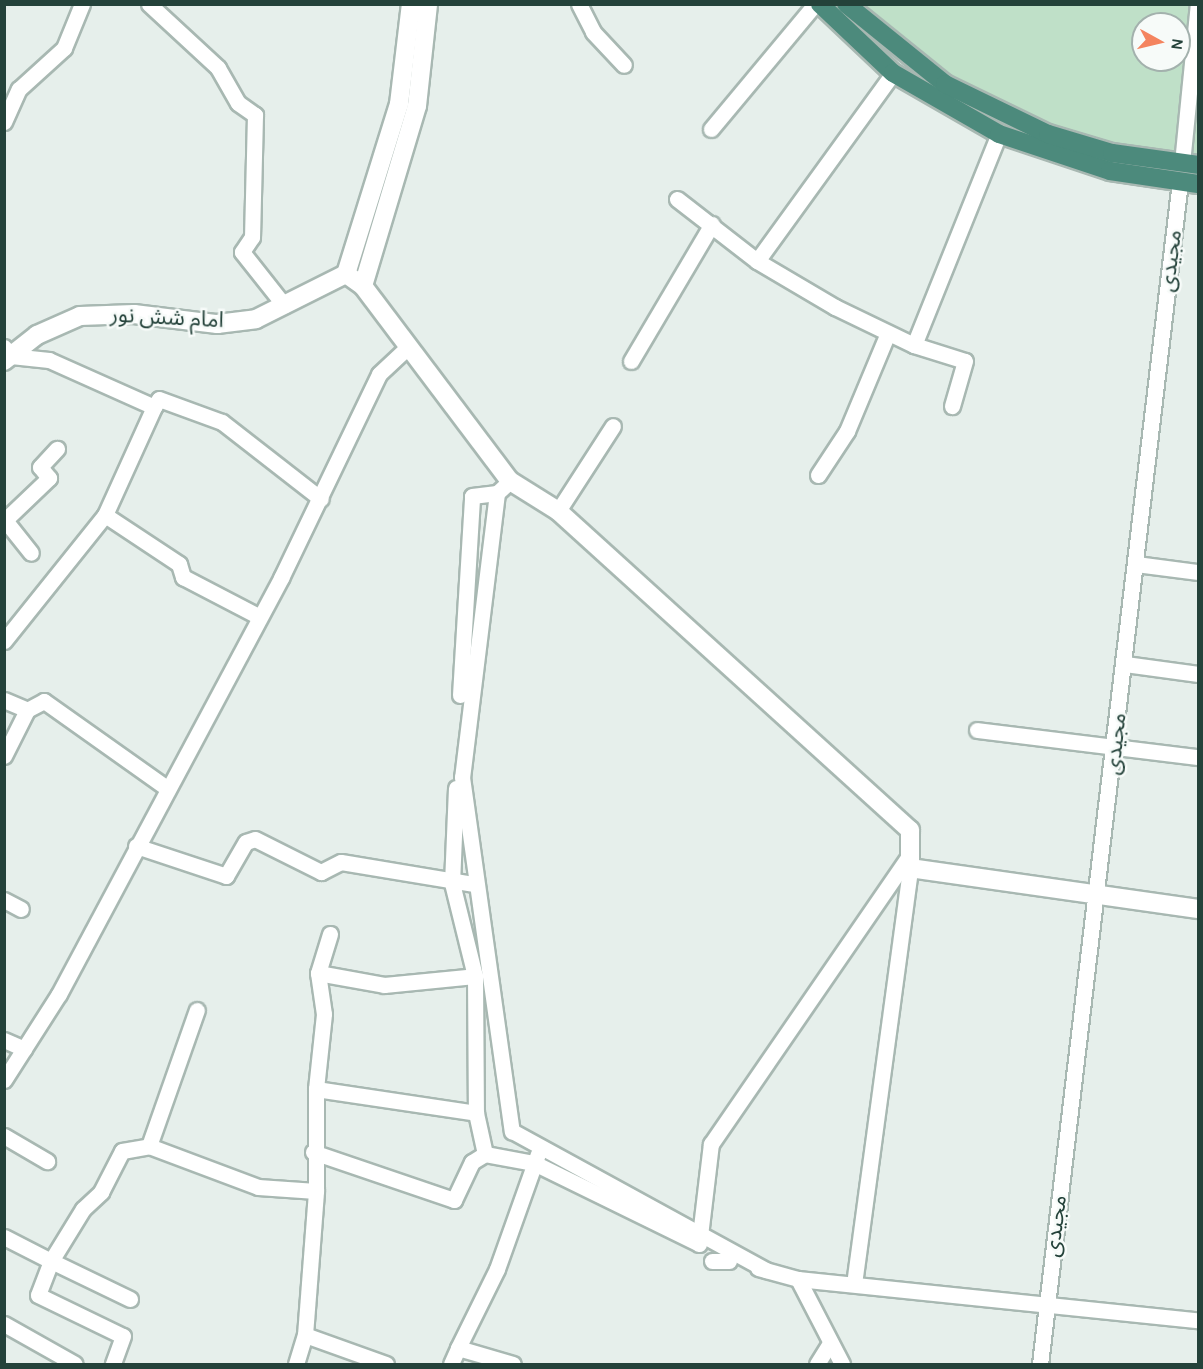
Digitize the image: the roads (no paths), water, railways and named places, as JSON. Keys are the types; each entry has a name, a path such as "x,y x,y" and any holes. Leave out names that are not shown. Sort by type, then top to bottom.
{"highway":[{"path":"818,4 893,73 999,134 1080,163 1198,184"},
{"path":"846,4 964,96 1083,146 1190,164"}],"street":[{"path":"4,122 19,89 64,48 80,20 82,4"},
{"path":"149,4 218,68 238,103 255,115 252,237 242,252 284,305"},
{"path":"411,4 399,104 346,274 363,286 409,346 503,487 558,511 910,830 908,864 854,1284"},
{"path":"363,286 417,106 428,4"},
{"path":"579,4 593,32 624,65"},
{"path":"711,129 818,4"},
{"path":"1190,164 1198,4"},
{"path":"757,261 893,73"},
{"path":"914,345 999,134"},
{"name":"مجیدی","path":"1040,1365 1098,899 1180,182"},
{"path":"677,199 757,261 888,333 914,345 965,361 952,406"},
{"path":"631,361 712,224"},
{"name":"امام شش نور","path":"7,355 37,335 80,315 134,314 217,324 256,319 346,274"},
{"path":"818,475 846,431 888,333"},
{"path":"4,1080 24,1049 136,846 321,499 379,374 409,346"},
{"path":"7,355 49,360 154,407"},
{"path":"4,641 105,515 159,399 222,422 321,499"},
{"path":"558,511 613,426"},
{"path":"31,553 5,520 49,478 40,467 57,450"},
{"path":"485,1154 476,1113 475,976 452,883 472,496 503,487"},
{"path":"503,487 462,777 474,884 512,1131 537,1156 700,1240 766,1270"},
{"path":"105,515 179,564 183,577 258,616"},
{"path":"1136,564 1198,572"},
{"path":"1125,664 1198,674"},
{"path":"4,700 27,710"},
{"path":"4,756 27,710 44,701 167,788"},
{"path":"977,730 1116,745 1198,757"},
{"path":"136,846 226,876 246,842 255,839 321,872 340,862 452,883 474,884"},
{"path":"908,864 1098,899 1198,909"},
{"path":"700,1240 711,1144 908,864"},
{"path":"4,900 21,909"},
{"path":"296,1365 305,1335 316,1191 314,1152 316,1089 324,1014 318,973 330,934"},
{"path":"318,973 384,985 475,976"},
{"path":"149,1146 197,1010"},
{"path":"4,1040 24,1049"},
{"path":"316,1089 476,1113"},
{"path":"4,1136 47,1161"},
{"path":"113,1365 123,1336 38,1295 51,1261 82,1209 101,1192 122,1151 149,1146 258,1187 316,1191"},
{"path":"314,1152 454,1200 472,1162 485,1154 537,1156"},
{"path":"451,1365 497,1269 537,1156"},
{"path":"4,1237 130,1299"},
{"path":"700,1240 729,1261"},
{"path":"712,1262 729,1261 798,1279 1198,1320"},
{"path":"798,1279 842,1365"},
{"path":"4,1324 75,1364"},
{"path":"305,1335 386,1365"},
{"path":"818,1364 830,1343"},
{"path":"458,1348 513,1365"}]}
